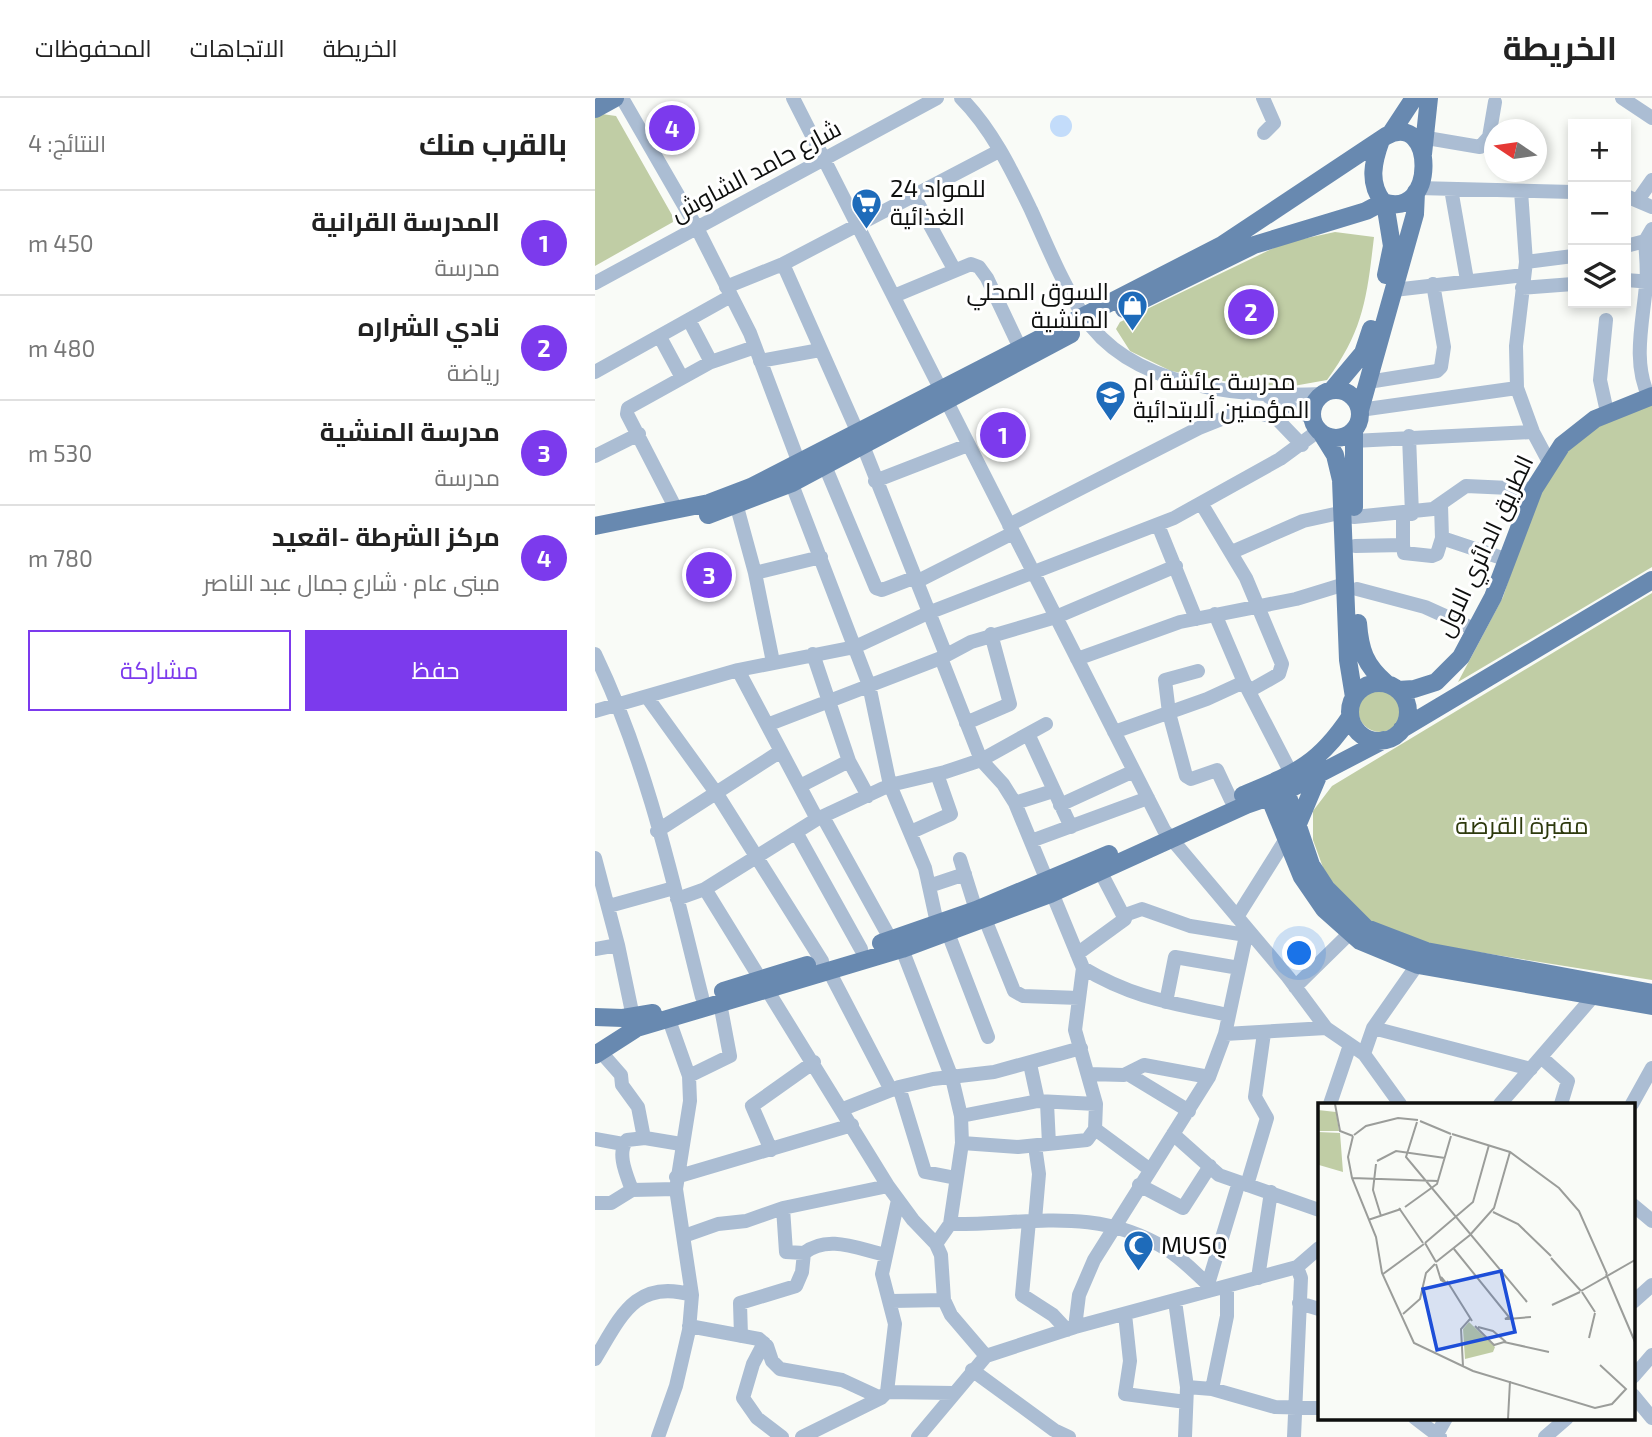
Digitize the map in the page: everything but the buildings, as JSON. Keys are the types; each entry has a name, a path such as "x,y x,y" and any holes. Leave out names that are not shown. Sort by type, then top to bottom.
{"main road":[{"path":"595,109 615,98"},
{"path":"1402,729 1408,708 1392,687 1368,667 1363,654 1351,586 1355,546 1349,515 1338,464 1318,428 1314,404 1354,366 1368,341 1392,253 1384,203 1374,187 1373,177 1386,137 1414,98"},
{"path":"1279,785 1323,754 1350,717 1354,697 1349,679 1349,515 1354,436 1415,214 1429,98"},
{"path":"595,526 728,497 792,472 861,440 1222,245 1386,137 1402,132 1412,135 1425,146"},
{"path":"943,396 1020,348 1086,319 1150,298 1254,246 1384,203 1403,204 1417,190"},
{"path":"1328,392 1351,394 1360,410"},
{"name":"الطريق الدائري الاول","path":"1392,687 1426,687 1446,675 1476,631 1508,560 1535,489 1549,462 1572,435 1607,412 1651,397"},
{"path":"1318,428 1342,438 1354,436"},
{"path":"595,538 737,507 792,472 825,466 861,440"},
{"path":"598,1053 637,1028 711,1000 897,945 981,915 1279,785 1319,774 1384,740 1652,580"},
{"path":"1354,697 1368,685 1392,687"},
{"path":"1350,717 1359,733 1366,738 1384,740"},
{"path":"1291,833 1319,774"},
{"path":"1278,820 1279,785"},
{"path":"1279,785 1299,871 1317,900 1349,934 1381,952 1599,990 1652,1006"},
{"path":"1238,803 1278,820 1291,833 1315,871 1359,923 1422,958"},
{"path":"1049,887 1100,871 1167,834"},
{"path":"826,966 861,949 897,945"},
{"path":"1599,990 1652,993"},
{"path":"595,1017 633,1017 711,1000"}],"street":[{"path":"622,98 697,228 757,354 792,472 869,685 890,785 911,832 943,928 989,1037"},
{"path":"793,98 1167,834 1327,1028 1364,1054 1399,1103"},
{"name":"شارع حامد الشاوش","path":"595,283 937,98"},
{"path":"961,98 979,117 999,151 1086,319 1121,357 1150,370 1268,397 1328,392"},
{"path":"1263,98 1273,122 1264,133"},
{"path":"1622,98 1647,115"},
{"path":"1647,115 1648,98"},
{"path":"1425,146 1480,147 1489,137 1495,102"},
{"path":"595,372 689,320 728,292 999,151"},
{"path":"1652,180 1632,198 1652,207"},
{"path":"1451,189 1467,280"},
{"path":"1417,190 1568,192"},
{"path":"1521,191 1524,275 1516,346 1517,388 1533,432 1549,462"},
{"path":"914,196 954,269"},
{"path":"1628,245 1649,235 1649,281 1639,347 1641,376 1651,397"},
{"path":"1524,275 1568,258"},
{"path":"783,264 861,440 875,481 917,579 981,760 1003,784 1015,803 1080,961 1075,1030 1096,1104 1095,1129 1087,1140 1042,1145 962,1143"},
{"path":"894,296 954,269 971,264 979,267 992,287 1020,348"},
{"path":"1394,290 1524,275 1568,283"},
{"path":"1631,280 1649,281"},
{"path":"1368,382 1437,371 1441,367 1444,347 1433,284"},
{"path":"689,320 711,362"},
{"path":"1606,320 1600,380 1607,412"},
{"path":"660,337 681,376"},
{"path":"676,509 627,414 631,405 711,362 757,354 820,350"},
{"path":"1360,410 1517,388"},
{"path":"595,711 738,670 855,647 928,613 1033,570 1158,525 1302,445 1318,428 1268,397"},
{"path":"825,466 876,588 882,590 917,579 1199,428 1234,414 1259,413 1276,418 1302,445"},
{"path":"1354,436 1533,432"},
{"path":"597,451 639,434"},
{"path":"1409,436 1408,514 1404,553 1433,556 1437,554 1442,538 1441,505"},
{"path":"875,481 968,445"},
{"path":"1232,552 1303,521 1349,515 1408,514 1441,505 1466,486 1535,489"},
{"path":"1114,732 1246,687 1283,669 1259,606 1232,552 1201,503"},
{"path":"737,507 755,573 773,662"},
{"path":"1158,525 1196,619"},
{"path":"1442,538 1508,560"},
{"path":"1355,546 1403,545"},
{"path":"755,573 821,557"},
{"path":"768,725 992,634 1056,617 1176,566"},
{"path":"1077,659 1196,619 1351,586 1425,607 1476,631"},
{"path":"1215,614 1246,687 1279,785"},
{"path":"966,723 1010,705 992,634"},
{"path":"595,654 619,704 635,749 676,893 730,1056 689,1076"},
{"path":"813,654 849,761 868,796"},
{"path":"738,670 800,786 897,945 952,1078 961,1116 962,1143 950,1224 936,1244"},
{"path":"1198,671 1165,680 1169,713 1186,776 1191,779 1217,770 1238,803"},
{"path":"647,697 717,794 826,966 895,1088 925,1171 956,1178"},
{"path":"609,906 705,889 756,855 797,834 820,818 890,785 981,760 1046,724"},
{"path":"1028,736 1071,827"},
{"path":"657,831 781,751"},
{"path":"800,786 849,761"},
{"path":"1060,805 1134,771"},
{"path":"911,832 951,814 937,774"},
{"path":"1015,803 1053,791"},
{"path":"1031,841 1148,798"},
{"path":"1237,917 1291,833"},
{"path":"797,834 861,949"},
{"path":"595,858 598,881 609,906 633,1017"},
{"path":"960,859 1014,991 1023,996 1079,998"},
{"path":"1080,961 1124,921 1125,915 1100,871"},
{"path":"929,886 965,874"},
{"path":"705,889 761,984 814,1062 888,1186 936,1244 941,1255 944,1300 951,1315 986,1356"},
{"path":"1125,915 1142,909 1190,926 1247,933"},
{"path":"1071,1329 1079,1295 1113,1228 1209,1077 1225,1034 1247,933"},
{"path":"1295,986 1349,934"},
{"path":"595,949 618,945"},
{"path":"1166,1002 1175,957 1239,968"},
{"path":"1364,1054 1373,1028 1422,958"},
{"path":"1080,961 1119,988 1149,1000 1228,1015"},
{"path":"1501,1103 1599,990"},
{"path":"658,1437 676,1386 689,1326 692,1294 676,1183 690,1101 689,1076 668,1017"},
{"path":"1225,1034 1327,1028"},
{"path":"1373,1028 1536,1063 1568,1081 1561,1103"},
{"path":"1216,1286 1243,1183 1267,1118 1255,1097 1264,1033"},
{"path":"1330,1103 1350,1045"},
{"path":"843,1110 895,1088 1030,1064 1081,1048"},
{"path":"598,1053 621,1075 622,1084 638,1107 644,1138"},
{"path":"771,1150 752,1106 814,1062"},
{"path":"1030,1064 1042,1102 1042,1145 1023,1295 1071,1329"},
{"path":"1088,1074 1128,1074 1149,1065 1209,1077"},
{"path":"1633,1103 1652,1069"},
{"path":"1128,1074 1189,1111"},
{"path":"961,1116 1042,1102 1096,1104"},
{"path":"595,1203 611,1203 632,1190 676,1183 852,1125"},
{"path":"1095,1129 1149,1169"},
{"path":"1173,1134 1219,1175 1318,1210"},
{"path":"632,1190 622,1158 623,1144 627,1140 644,1138 681,1144"},
{"path":"595,1139 623,1144"},
{"path":"1139,1185 1182,1208 1210,1166"},
{"path":"684,1236 718,1224 746,1221 783,1208 888,1186"},
{"path":"1258,1278 1271,1192"},
{"path":"884,1395 895,1324 892,1301 883,1282 898,1200"},
{"path":"1635,1207 1652,1221"},
{"path":"783,1208 786,1252 804,1253 813,1246 830,1242 886,1255"},
{"path":"950,1224 1072,1219 1149,1239 1167,1250 1216,1286 1227,1316 1212,1389"},
{"path":"918,1437 986,1356 1071,1329 1175,1301 1216,1286 1297,1267 1318,1249"},
{"path":"741,1336 740,1303 796,1286 802,1272 804,1253"},
{"path":"1294,1437 1301,1278 1297,1267"},
{"path":"595,1359 624,1312 635,1301 662,1289 692,1294"},
{"path":"1635,1301 1651,1290"},
{"path":"892,1301 944,1300"},
{"path":"1175,1301 1187,1387 1185,1437"},
{"path":"1299,1303 1318,1309"},
{"path":"1125,1314 1130,1361 1125,1394 1187,1402"},
{"path":"689,1326 764,1343"},
{"path":"764,1343 772,1362 780,1369 842,1380 884,1395 953,1393"},
{"path":"764,1343 753,1364 743,1398 757,1418 782,1437"},
{"path":"1635,1375 1652,1355"},
{"path":"972,1370 1053,1434 1069,1437"},
{"path":"1187,1387 1212,1389 1252,1402 1294,1408 1318,1408"},
{"path":"802,1437 884,1395"},
{"path":"1635,1397 1652,1418"},
{"path":"1418,1420 1439,1435"},
{"path":"1545,1437 1563,1427"}],"green space":[{"path":"602,114 616,116 672,215 673,222 595,266 595,118"},
{"path":"1335,232 1374,237 1362,312 1349,345 1327,380 1271,390 1171,371 1130,351 1116,329 1120,322 1284,243"},
{"path":"1652,401 1652,567 1458,682 1503,597 1541,482 1580,431"},
{"name":"مقبرة القرضة","path":"1652,593 1652,980 1403,940 1367,923 1325,873 1313,840 1313,811 1332,786"},
{"path":"1380,688 1396,694 1402,710 1396,726 1380,732 1364,726 1358,710 1364,694"}],"water":[{"path":"1061,115 1069,118 1072,126 1069,134 1061,137 1053,134 1050,126 1053,118"}],"place":[{"name":"مركز الشرطة -اقعيد","path":"672,128"},
{"name":"24 للمواد الغذائية","path":"867,230"},
{"name":"نادي الشراره","path":"1251,312"},
{"name":"السوق المحلي المنشية","path":"1132,333"},
{"name":"مدرسة عائشة ام المؤمنين ألابتدائية","path":"1110,423"},
{"name":"المدرسة القرانية","path":"1003,435"},
{"name":"مدرسة المنشية","path":"709,575"},
{"name":"MUSQ","path":"1138,1273"}]}
